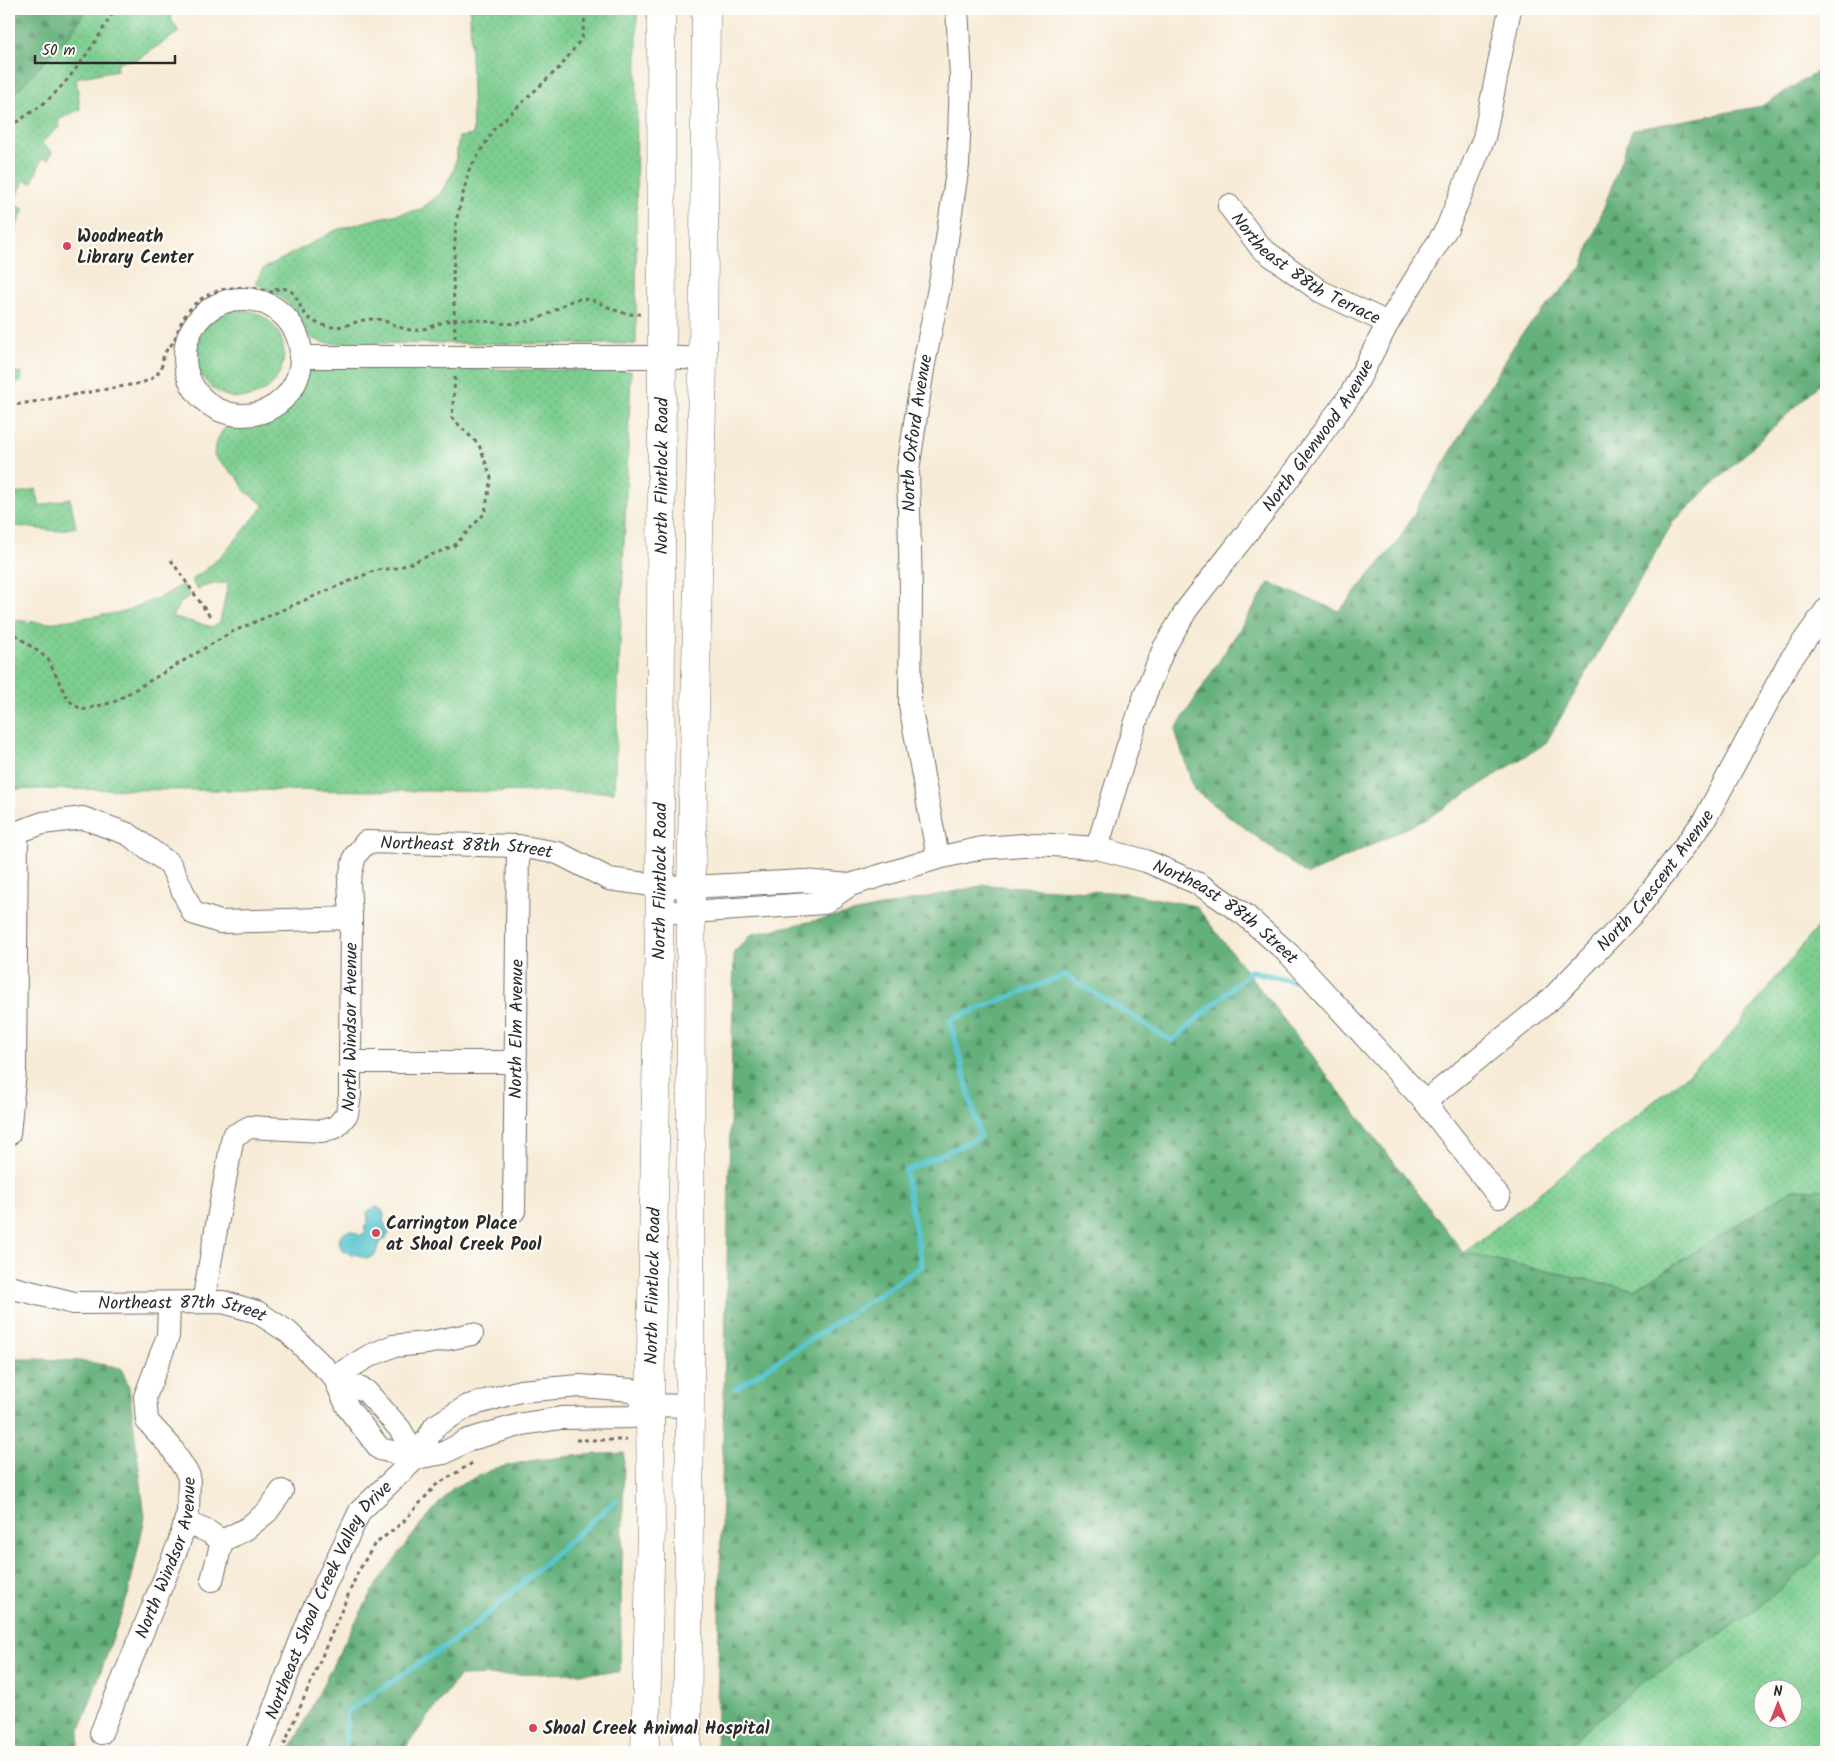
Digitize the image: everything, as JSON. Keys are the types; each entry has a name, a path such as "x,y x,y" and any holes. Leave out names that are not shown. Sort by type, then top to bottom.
{"main road":[{"name":"North Flintlock Road","path":"645,1752 651,1537 650,1405 659,899 662,358 661,9"},
{"name":"North Flintlock Road","path":"687,1752 691,899 703,359 706,9"}],"street":[{"name":"North Oxford Avenue","path":"938,858 910,705 911,590 908,470 923,369 942,273 958,165 961,77 957,9"},
{"name":"North Glenwood Avenue","path":"1097,848 1139,713 1164,648 1187,609 1276,496 1351,394 1388,323 1447,228 1484,138 1510,9"},
{"name":"Northeast 88th Terrace","path":"1229,206 1262,248 1320,291 1388,323"},
{"path":"240,299 252,300 268,305 283,316 294,331 300,349 300,358 300,369 293,386 281,401 265,411 246,415 227,413 209,405 196,392 191,383 187,375 184,356 188,337 198,320 212,308 240,299"},
{"path":"300,358 703,359"},
{"name":"North Crescent Avenue","path":"1425,1102 1551,999 1640,906 1705,819 1789,662 1826,610"},
{"path":"9,1134 12,1071 13,834 43,823 83,818 128,834 170,864 193,913 220,922 352,918"},
{"name":"Northeast 88th Street","path":"352,918 349,881 355,856 366,842 518,846 558,853 609,879 659,899 824,904 850,885 938,858 982,848 1037,844 1097,848 1146,861 1199,884 1245,915 1290,955 1425,1102 1499,1197"},
{"name":"North Elm Avenue","path":"514,1211 518,846"},
{"name":"North Windsor Avenue","path":"203,1302 233,1136 250,1127 322,1132 336,1127 347,1114 350,1096 352,918"},
{"path":"350,1062 515,1062"},
{"name":"Northeast 87th Street","path":"9,1287 74,1303 223,1302 257,1312 288,1332 334,1378 348,1408 380,1449 416,1458"},
{"name":"North Windsor Avenue","path":"101,1733 178,1543 188,1512 189,1476 171,1447 147,1421 145,1397 168,1336 169,1303"},
{"path":"334,1378 369,1356 393,1346 427,1343 472,1334"},
{"name":"Northeast Shoal Creek Valley Drive","path":"256,1752 312,1612 360,1512 416,1458 435,1426 468,1406 520,1391 580,1386 632,1390 650,1405"},
{"path":"416,1458 444,1452 468,1440 523,1424 561,1418 632,1417 650,1405 690,1406"},
{"path":"212,1580 222,1541 246,1528 267,1512 282,1491"},
{"path":"185,1522 209,1532 222,1541"}],"path":[{"path":"9,127 29,114 56,92 90,51 115,9"},
{"path":"455,343 452,275 456,222 469,170 496,128 561,66 582,38 586,9"},
{"path":"9,406 136,384 151,379 161,369 164,354 174,342 178,328 187,312 198,302 221,290 248,286 274,293 277,289 288,289 296,297 305,314 315,322 336,327 362,320 378,319 406,330 419,330 439,323 472,319 509,324 539,318 568,302 582,299 619,312 643,313"},
{"path":"9,630 48,659 68,700 82,710 114,702 232,632 376,570 398,568 454,546 485,513 491,477 478,445 452,418 455,371"},
{"path":"171,560 211,618"},
{"path":"575,1440 630,1440"},
{"path":"281,1752 358,1572 374,1545 403,1522 436,1485 477,1460"}],"green space":[{"path":"9,9 87,9 68,37 9,99"},
{"path":"87,9 172,9 171,19 179,32 138,59 118,62 117,70 76,78 80,109 58,120 60,126 41,143 52,152 48,160 42,158 32,183 24,180 14,204 24,209 9,242 9,99 68,37"},
{"path":"470,9 637,9 636,344 326,343 311,338 297,314 288,304 272,292 255,283 263,269 336,230 421,209 441,193 454,170 459,137 473,135"},
{"path":"1826,66 1826,378 1673,522 1546,743 1428,818 1308,875 1194,790 1175,730 1269,583 1339,611 1396,544 1519,337 1582,267 1632,130 1762,106"},
{"path":"231,310 249,310 265,317 277,329 284,345 284,363 277,379 265,391 249,398 231,398 215,391 203,379 196,363 196,345 203,329 215,317"},
{"path":"321,367 631,371 614,792 9,789 9,620 48,623 123,612 163,596 183,584 190,595 179,605 172,617 213,627 220,622 228,584 216,583 197,589 191,580 202,573 221,555 264,505 245,491 238,478 218,461 214,455 215,445 222,431 229,425 263,419 281,409 294,397 311,369"},
{"path":"9,372 22,373 21,382 9,384"},
{"path":"9,484 11,495 36,489 40,506 70,498 76,527 56,531 9,525"},
{"path":"985,885 1126,893 1196,906 1464,1253 1635,1290 1793,1189 1826,1190 1826,1549 1750,1615 1639,1685 1560,1752 716,1752 734,952 752,934"},
{"path":"1826,916 1826,1190 1793,1189 1635,1290 1464,1253 1718,1050"},
{"path":"9,1359 79,1361 121,1368 129,1387 145,1517 128,1595 80,1730 78,1752 9,1752"},
{"path":"624,1453 620,1672 459,1676 402,1752 289,1752 348,1635 378,1582 421,1524 453,1488 496,1468 529,1461 581,1455"},
{"path":"1826,1549 1826,1752 1560,1752 1639,1685 1750,1615"}],"water":[{"name":"Carrington Place at Shoal Creek Pool","path":"376,1207 381,1209 384,1214 383,1221 389,1232 388,1236 379,1244 373,1257 367,1258 351,1255 351,1253 342,1251 339,1243 340,1236 350,1231 360,1236 366,1231 364,1227 368,1223 367,1212"}],"waterway":[{"path":"735,1389 922,1266 905,1171 980,1137 950,1020 1065,975 1172,1041 1251,971 1293,981"},
{"path":"346,1752 347,1712 468,1631 615,1501"}],"place":[{"name":"Woodneath Library Center","path":"67,246"},
{"name":"Carrington Place at Shoal Creek Pool","path":"376,1233"},
{"name":"Shoal Creek Animal Hospital","path":"533,1728"}]}
